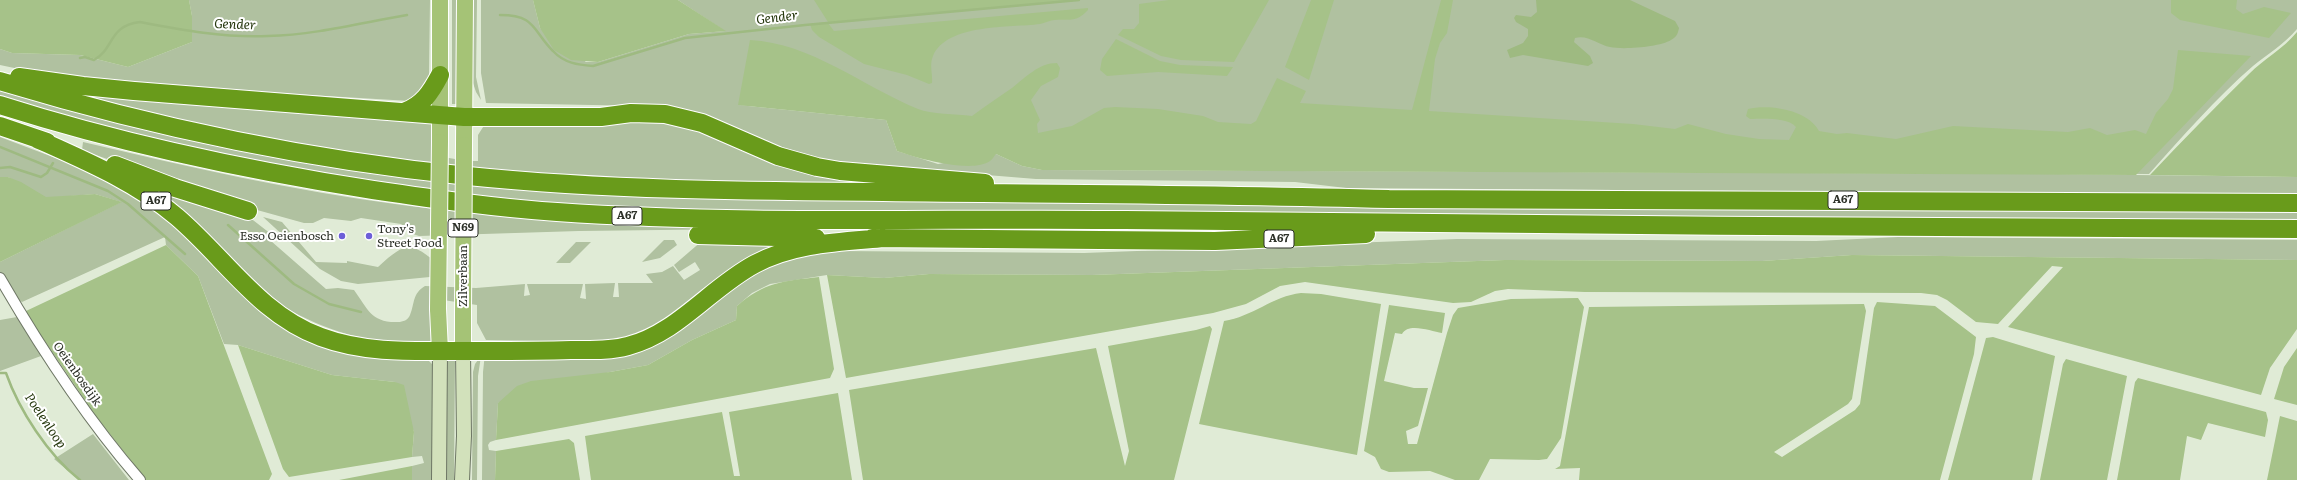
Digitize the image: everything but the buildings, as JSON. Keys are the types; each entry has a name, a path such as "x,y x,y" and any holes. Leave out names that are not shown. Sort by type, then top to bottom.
{"highway":[{"name":"A67","path":"0,73 83,86 464,117 594,117 631,113 665,114 693,120 764,150 817,167 840,171 982,182 1057,194"},
{"path":"404,112 416,107 426,99 440,75"},
{"name":"A67","path":"0,81 87,107 210,135 338,159 465,176 635,188 1397,199 2297,203"},
{"name":"A67","path":"0,106 124,141 255,170 404,194 550,212 633,216 853,221 1104,220 1448,224 2297,229"},
{"name":"A67","path":"0,126 175,188 248,211"},
{"name":"A67","path":"37,139 108,172 158,202 194,232 263,303 300,327 330,340 371,349 440,351 593,350 627,346 656,335 732,278 755,264 777,255 816,245 884,238"},
{"name":"A67","path":"698,235 1215,241 1386,232 1448,224"}],"main road":[{"name":"Zilverbaan","path":"439,480 440,351 438,309 440,0"},
{"name":"Zilverbaan","path":"462,480 464,436 463,312 465,0"}],"street":[{"name":"Oeienbosdijk","path":"0,278 46,355 115,451 140,480"}],"shaded area":[{"path":"0,0 189,0 192,16 192,42 128,67 80,55 12,53 0,49"},
{"path":"189,0 430,0 428,83 410,101 124,84 38,73 0,65 0,49 12,53 80,55 128,67 192,42 192,16"},
{"path":"452,0 462,0 461,104 452,104"},
{"path":"472,0 477,0 476,77 481,100 476,92 472,80"},
{"path":"481,0 533,0 540,28 586,62 598,62 689,34 725,31 678,0 2297,0 2297,29 2276,49 2253,66 2226,91 2149,174 1192,168 918,116 738,105 886,120 897,151 938,164 996,154 1022,166 1042,170 2056,174 2297,177 2297,195 1346,188 1295,182 1036,179 839,163 807,156 646,106 486,103 481,73"},
{"path":"533,0 678,0 726,31 689,34 598,62 571,60 554,50 540,28"},
{"path":"814,0 1078,0 828,23 834,31 1088,8 1088,10 1080,17 1073,20 1053,20 1040,24 981,29 965,32 952,38 940,45 933,56 931,63 932,83 929,84 907,75 864,64 819,37 812,30 810,24 828,22"},
{"path":"1169,0 1269,0 1234,62 1181,60 1161,56 1118,35 1123,29 1134,29 1139,23 1139,4"},
{"path":"1311,0 1334,0 1309,80 1285,67"},
{"path":"1441,0 1453,0 1447,33 1440,43 1435,59 1429,111 1633,124 1675,129 1688,124 1726,134 1759,139 1789,140 1796,127 1781,120 1750,119 1746,116 1748,109 1767,107 1798,113 1814,124 1819,131 1896,139 1953,126 2068,132 2090,128 2107,135 2135,130 2146,134 2156,113 2168,99 2173,89 2178,50 2251,56 2136,175 1042,170 1022,166 996,154 992,160 982,165 971,166 944,164 906,154 897,151 886,120 738,105 750,40 772,43 815,57 897,100 923,111 972,116 1012,88 1033,71 1044,65 1057,63 1060,68 1058,77 1041,86 1031,100 1040,120 1037,124 1038,133 1072,126 1104,108 1115,107 1158,109 1203,116 1218,122 1251,124 1256,121 1277,78 1306,91 1300,103 1412,110"},
{"path":"1536,0 1630,0 1675,21 1679,28 1675,38 1671,40 1641,47 1616,48 1606,46 1584,37 1575,38 1574,42 1590,56 1593,63 1588,66 1523,55 1510,58 1507,50 1523,43 1528,36 1528,29 1516,22 1514,18 1516,15 1531,17 1537,12"},
{"path":"2171,0 2237,0 2236,9 2243,14 2264,7 2291,13 2269,38 2180,20 2171,13"},
{"path":"2297,32 2297,177 2150,175 2249,74 2286,44"},
{"path":"1116,39 1160,61 1180,65 1233,67 1227,76 1158,72 1107,76 1100,70 1102,59"},
{"path":"31,82 437,118 437,156 467,161 478,161 478,135 485,124 668,118 763,153 945,184 794,184 643,179 568,175 418,162 304,146 225,131 108,103"},
{"path":"0,89 453,181 2297,209 2297,223 745,213 549,205 268,168 0,100"},
{"path":"0,137 98,174 165,215 286,325 428,360 433,365 435,480 412,480 412,466 424,463 422,456 412,457 414,432 395,382 332,375 238,345 224,344 198,276 166,245 165,237 22,302 19,300 0,272 0,262 121,202 95,194 46,198 8,177 0,177"},
{"path":"83,142 282,186 402,205 529,218 742,229 579,231 419,236 413,234 401,224 361,218 351,221 324,218 313,223 304,223 221,200 82,150"},
{"path":"115,169 249,217 271,234 271,241 326,289 338,288 354,290 371,314 389,322 402,322 408,318 412,311 414,299 418,292 425,286 476,288 525,284 524,296 530,295 527,284 583,284 580,298 586,299 585,284 615,283 613,297 619,297 618,283 653,283 646,274 662,272 673,266 684,280 700,270 695,262 679,272 674,265 703,240 808,240 668,322 625,338 598,342 486,340 477,323 477,305 436,299 433,341 390,342 351,335 332,329 294,313 275,302"},
{"path":"0,177 8,177 21,182 46,197 95,194 122,202 0,262"},
{"path":"263,217 282,222 316,262 347,263 347,261 378,267 398,251 412,247 426,254 446,269 440,276 358,284 341,281 320,269"},
{"path":"1898,237 2297,240 2297,260 1852,255 1762,261 1505,260 1092,275 929,274 884,278 827,275 770,284 752,293 737,306 736,320 692,340 648,365 610,372 498,403 496,440 490,442 488,445 489,450 496,451 495,480 482,480 483,372 485,353 598,357 734,281 786,257 838,251 1084,253 1457,239 1816,241"},
{"path":"664,240 674,240 677,245 660,258 642,262"},
{"path":"576,242 591,242 570,263 556,263"},
{"path":"166,245 198,276 272,474 269,480 146,480 95,415 27,315 26,311"},
{"path":"1852,255 2297,260 2297,329 2270,368 2261,395 2008,327 2063,267 2052,266 1998,324 1976,322 1947,300 1937,295 1921,293 1585,292 1508,289 1495,291 1471,302 1453,303 1305,282 1280,286 1246,304 1213,313 846,378 827,275 884,278 929,274 1092,275 1505,260 1762,261"},
{"path":"819,277 834,369 830,378 496,440 498,403 517,386 531,381 610,372 648,365 692,340 736,320 737,306 756,292 775,284"},
{"path":"1301,293 1321,294 1381,304 1357,455 1199,424 1224,321 1244,315 1281,298"},
{"path":"1578,298 1584,307 1561,438 1547,459 1490,459 1479,480 1455,480 1430,471 1389,472 1381,469 1375,457 1364,451 1389,305 1445,313 1442,333 1420,328 1409,328 1402,334 1395,333 1384,381 1414,388 1428,388 1418,426 1406,431 1408,444 1417,444 1447,333 1453,315 1458,308 1511,299"},
{"path":"1877,302 1935,306 1976,337 1974,354 1940,480 1579,480 1580,468 1555,469 1560,466 1589,307 1864,304 1866,311 1852,399 1848,404 1774,452 1782,457 1855,410 1860,404 1874,308"},
{"path":"17,317 41,356 0,371 0,320"},
{"path":"1210,326 1212,329 1174,480 863,480 849,390 1096,348 1125,466 1129,451 1108,346 1196,330"},
{"path":"1993,337 2055,356 2032,480 1948,480 1986,338"},
{"path":"238,345 332,375 395,382 404,385 414,432 412,457 289,477 283,469"},
{"path":"2297,348 2297,405 2274,399 2284,367"},
{"path":"481,356 478,376 477,480 472,480 473,372 475,364"},
{"path":"445,359 455,360 454,480 445,480"},
{"path":"2066,359 2127,376 2107,480 2040,480 2063,364"},
{"path":"2138,378 2266,412 2268,420 2265,437 2208,423 2201,440 2187,436 2180,480 2117,480 2135,382"},
{"path":"838,393 852,480 591,480 585,436 722,412 734,476 740,476 729,412"},
{"path":"2280,416 2297,421 2297,480 2267,480"},
{"path":"93,434 129,480 79,480 54,459"},
{"path":"569,439 574,443 580,480 495,480 496,451"},
{"path":"412,466 412,480 339,480"}],"waterway":[{"name":"Gender","path":"500,15 512,16 527,21 553,51 567,61 593,66 685,38 805,25 1079,0"},
{"name":"Gender","path":"80,58 85,57 94,60 106,50 113,38 122,28 130,24 140,22 219,35 268,36 320,31 407,15"},
{"path":"0,147 108,191 128,204 185,254"},
{"name":"Gender","path":"0,168 10,167 41,177 47,173 53,163"},
{"path":"228,225 294,284 329,304 361,312"},
{"name":"Poelenloop","path":"0,373 6,373 27,417 46,445 68,470 80,480"}],"place":[{"name":"Esso Oeienbosch","path":"342,236"},
{"name":"Tony's Street Food","path":"369,236"}]}
